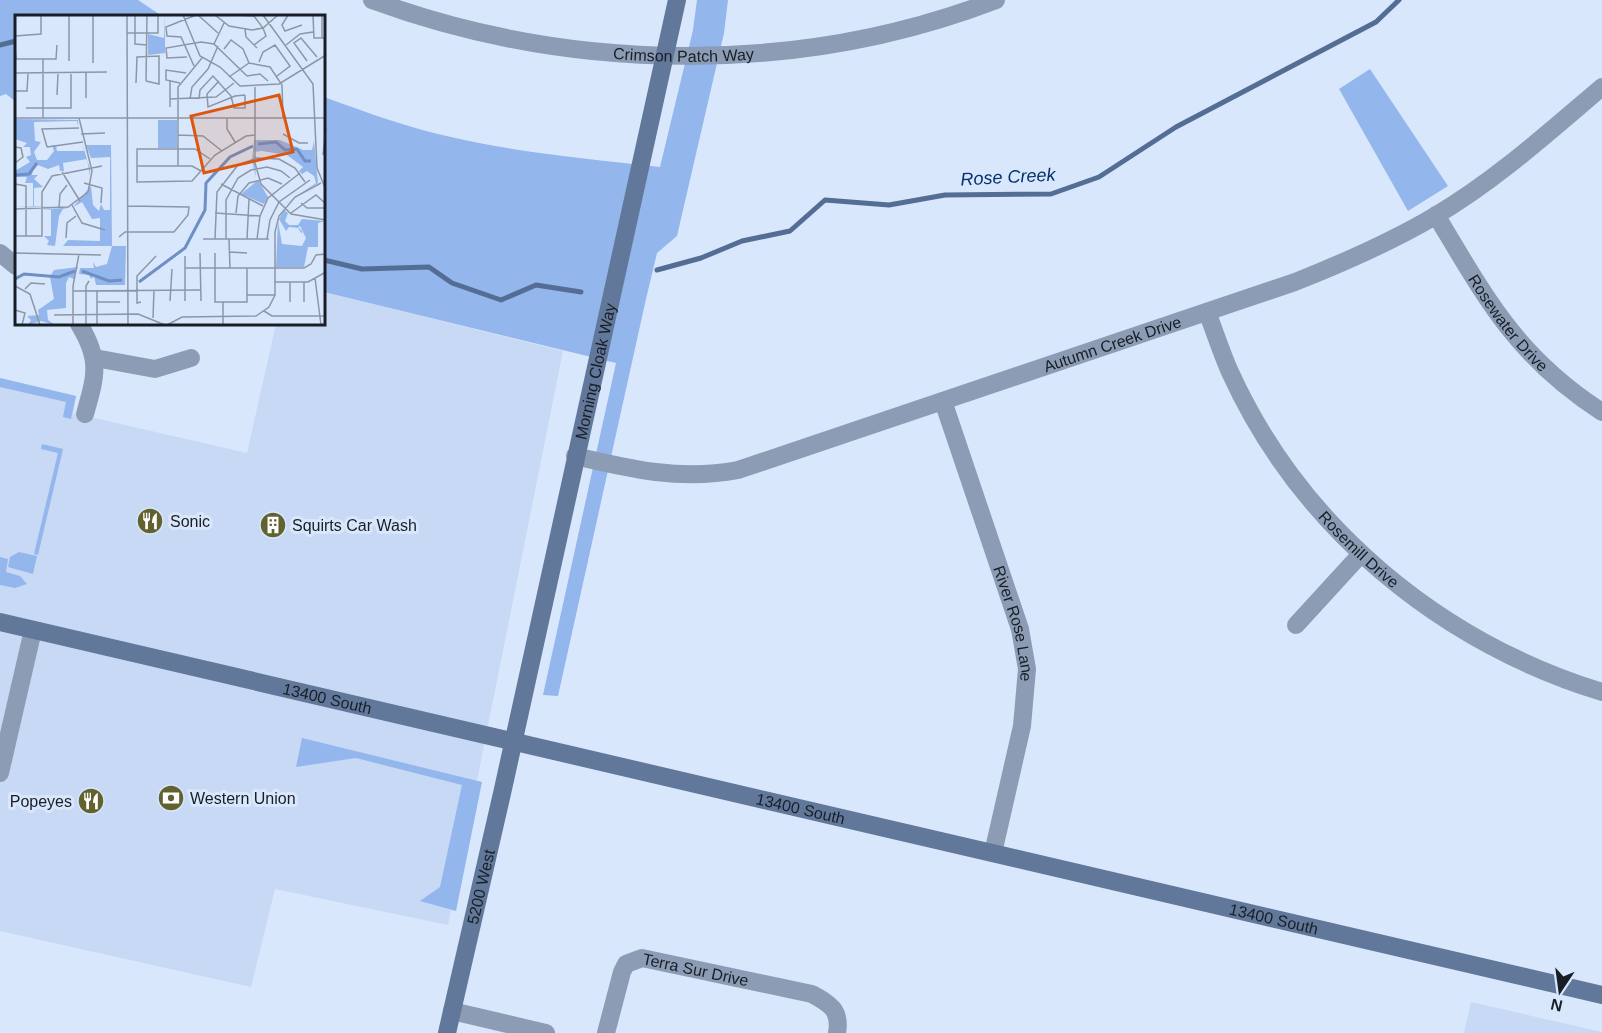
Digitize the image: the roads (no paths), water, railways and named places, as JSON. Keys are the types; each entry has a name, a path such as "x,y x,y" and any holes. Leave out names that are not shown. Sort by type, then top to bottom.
{"main road":[{"name":"Morning Cloak Way","path":"512,741 677,0"},
{"name":"13400 South","path":"0,622 1602,995"},
{"name":"5200 West","path":"447,1033 512,741"}],"street":[{"name":"Crimson Patch Way","path":"372,0 460,28 576,50 730,55 807,48 902,30 996,0"},
{"name":"Autumn Creek Drive","path":"575,456 665,475 718,474 760,464 1207,312 1345,262 1436,215 1502,170 1602,87"},
{"name":"Rosewater Drive","path":"1436,215 1501,321 1548,373 1602,412"},
{"path":"0,253 15,265"},
{"name":"Rosemill Drive","path":"1207,312 1230,371 1267,440 1315,506 1361,554 1433,612 1467,634 1536,669 1602,692"},
{"path":"80,326 95,358 93,383 85,414"},
{"path":"95,358 155,369 191,358"},
{"name":"River Rose Lane","path":"943,401 1020,629 1028,669 1022,726 993,853"},
{"path":"1296,625 1361,554"},
{"path":"0,773 33,630"},
{"name":"Terra Sur Drive","path":"606,1033 622,972 633,960 642,958 812,994 833,1006 838,1015 837,1033"},
{"path":"452,1011 546,1033"}],"waterway":[{"name":"Rose Creek","path":"657,270 701,258 742,241 790,231 825,200 889,205 945,195 1051,194 1099,177 1176,127 1376,22 1399,0"},
{"name":"Rose Creek","path":"0,45 15,41"},
{"name":"Rose Creek","path":"326,260 362,269 429,267 452,283 501,300 536,285 581,292"}],"place":[{"name":"Sonic","path":"150,521"},
{"name":"Squirts Car Wash","path":"273,525"},
{"name":"Western Union","path":"171,798"},
{"name":"Popeyes","path":"91,801"}]}
